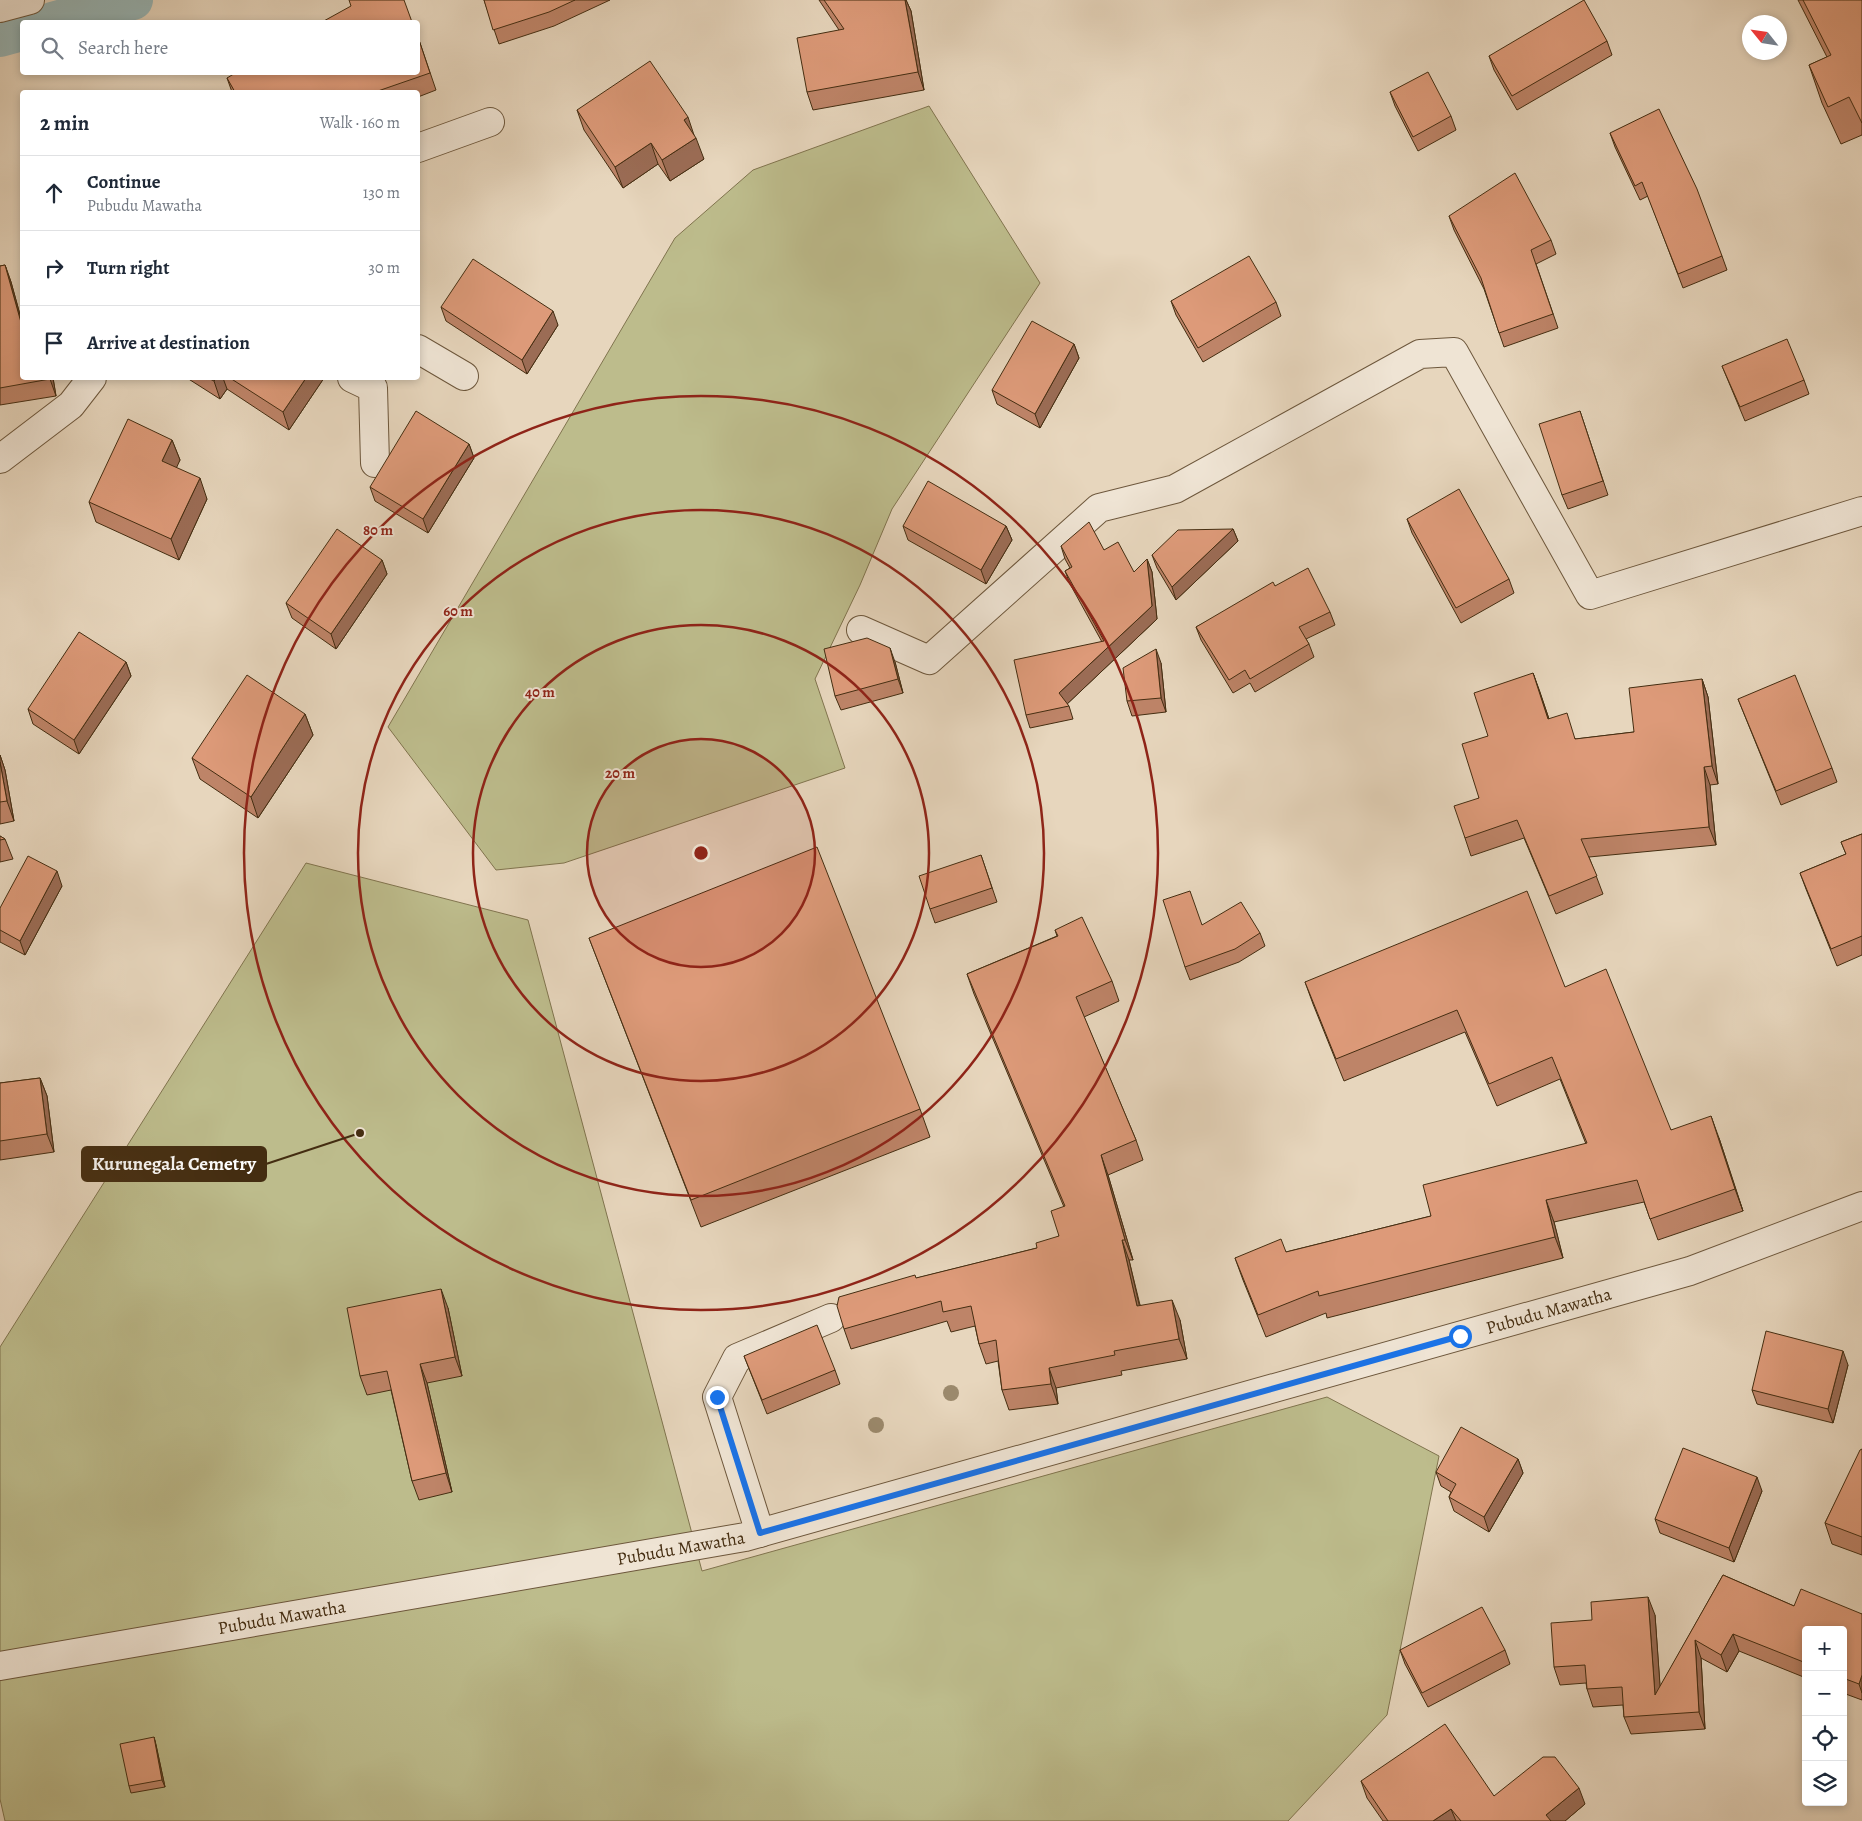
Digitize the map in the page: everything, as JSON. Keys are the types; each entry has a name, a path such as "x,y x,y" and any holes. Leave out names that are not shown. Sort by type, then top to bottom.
{"street":[{"path":"0,8 30,0"},
{"path":"420,147 490,122"},
{"path":"420,350 464,376"},
{"path":"861,630 929,660 1098,508 1175,489 1420,354 1454,352 1590,595 1862,511"},
{"path":"0,459 71,405 90,380"},
{"path":"369,381 375,463"},
{"name":"Pubudu Mawatha","path":"0,1666 735,1539 760,1533 1690,1271 1862,1206"},
{"path":"760,1533 717,1397 737,1358 831,1318"}],"shaded area":[{"path":"929,106 1040,283 892,509 860,585 815,679 845,768 564,863 496,870 388,727 675,238 753,170"},
{"path":"306,863 528,920 702,1571 1327,1397 1439,1456 1387,1715 1288,1821 5,1821 0,1799 0,1347"}],"building":[{"path":"349,0 404,0 411,20 326,20 351,6"},
{"path":"484,0 575,0 549,12 493,30"},
{"path":"824,0 905,0 918,72 807,92 797,38 844,29"},
{"path":"1584,0 1607,41 1512,96 1489,56"},
{"path":"1803,0 1862,0 1862,123 1849,97 1828,107 1809,65 1831,55"},
{"path":"420,43 430,73 381,90 234,90 227,78 232,75 420,75"},
{"path":"650,61 688,117 684,120 696,138 662,160 651,143 615,167 577,110"},
{"path":"1428,72 1451,116 1413,137 1390,92"},
{"path":"1659,109 1697,189 1722,256 1678,274 1642,182 1635,186 1610,133"},
{"path":"1515,173 1551,240 1531,250 1553,314 1499,333 1481,278 1449,216"},
{"path":"1249,256 1276,302 1198,348 1171,301"},
{"path":"473,259 553,311 522,360 441,307"},
{"path":"5,265 20,319 20,380 44,380 0,388 0,266"},
{"path":"1032,321 1074,344 1035,414 992,390"},
{"path":"1787,339 1804,380 1740,407 1722,366"},
{"path":"233,380 305,380 283,412"},
{"path":"416,411 469,444 423,519 370,487"},
{"path":"1580,411 1603,481 1562,495 1539,424"},
{"path":"128,419 172,440 162,461 200,478 171,539 89,502"},
{"path":"928,481 1006,526 981,570 903,526"},
{"path":"1459,489 1509,579 1456,608 1407,519"},
{"path":"1089,522 1104,550 1118,542 1134,572 1147,559 1152,606 1059,693 1069,706 1026,715 1014,660 1104,641 1065,571 1072,567 1061,546"},
{"path":"337,529 382,560 331,634 286,603"},
{"path":"1233,529 1172,587 1152,555 1178,530"},
{"path":"1308,568 1330,612 1299,627 1309,644 1250,679 1245,670 1229,680 1196,627 1273,582 1275,586"},
{"path":"79,632 126,662 74,740 28,709"},
{"path":"867,638 890,648 898,679 835,696 824,649"},
{"path":"1156,649 1161,698 1127,701 1123,668"},
{"path":"1533,673 1548,719 1567,713 1575,739 1634,732 1629,688 1702,679 1712,766 1704,767 1709,827 1581,839 1597,876 1549,896 1517,820 1465,838 1454,806 1479,798 1462,744 1488,736 1474,693"},
{"path":"247,675 305,714 251,797 192,758"},
{"path":"1795,675 1832,768 1776,791 1738,699"},
{"path":"0,762 7,801 0,802"},
{"path":"1862,834 1862,936 1831,949 1800,873 1846,854 1841,842"},
{"path":"817,847 920,1109 691,1200 589,938"},
{"path":"981,855 992,888 930,909 919,876"},
{"path":"28,856 57,871 20,941 0,930 0,908"},
{"path":"1190,891 1202,925 1241,902 1260,933 1235,949 1185,967 1163,900"},
{"path":"1527,891 1565,987 1606,969 1671,1130 1711,1116 1735,1189 1650,1219 1637,1180 1546,1200 1555,1237 1319,1296 1318,1291 1258,1315 1235,1258 1281,1239 1286,1252 1431,1216 1423,1185 1587,1143 1552,1057 1489,1084 1457,1010 1336,1059 1305,982"},
{"path":"1082,917 1112,981 1076,997 1136,1140 1101,1155 1125,1240 1122,1240 1137,1306 1172,1300 1179,1339 1114,1351 1115,1355 1049,1368 1051,1384 1002,1390 996,1340 979,1344 971,1306 943,1312 941,1301 844,1329 837,1306 839,1297 915,1275 916,1278 1037,1248 1036,1243 1059,1236 1051,1211 1065,1206 967,974 1058,936 1055,930"},
{"path":"40,1078 47,1134 0,1141 0,1083"},
{"path":"441,1289 455,1357 420,1364 446,1473 412,1481 387,1371 360,1376 347,1308"},
{"path":"817,1325 835,1370 762,1400 744,1356"},
{"path":"1766,1331 1843,1351 1828,1409 1752,1390"},
{"path":"1461,1427 1518,1459 1484,1517 1449,1497 1456,1484 1436,1472"},
{"path":"1683,1448 1757,1477 1729,1548 1655,1519"},
{"path":"1862,1449 1862,1537 1825,1523"},
{"path":"1723,1575 1794,1606 1801,1589 1862,1614 1862,1675 1859,1684 1847,1680 1847,1626 1802,1626 1802,1661 1733,1634 1721,1655 1695,1640 1699,1712 1624,1717 1622,1687 1587,1689 1585,1665 1554,1667 1551,1623 1592,1620 1591,1602 1648,1597 1655,1695"},
{"path":"1482,1607 1505,1650 1422,1693 1400,1650"},
{"path":"1445,1724 1494,1796 1543,1757 1555,1757 1579,1788 1546,1815 1551,1821 1461,1821 1451,1809 1433,1821 1388,1821 1361,1781"},
{"path":"154,1737 162,1780 129,1786 120,1744"}],"waterway":[{"path":"59,20 133,0"},
{"path":"0,37 20,32"}],"place":[{"name":"Kurunegala Cemetry","path":"360,1133"}],"route":[{"path":"717,1397 760,1533 1460,1336"}]}
